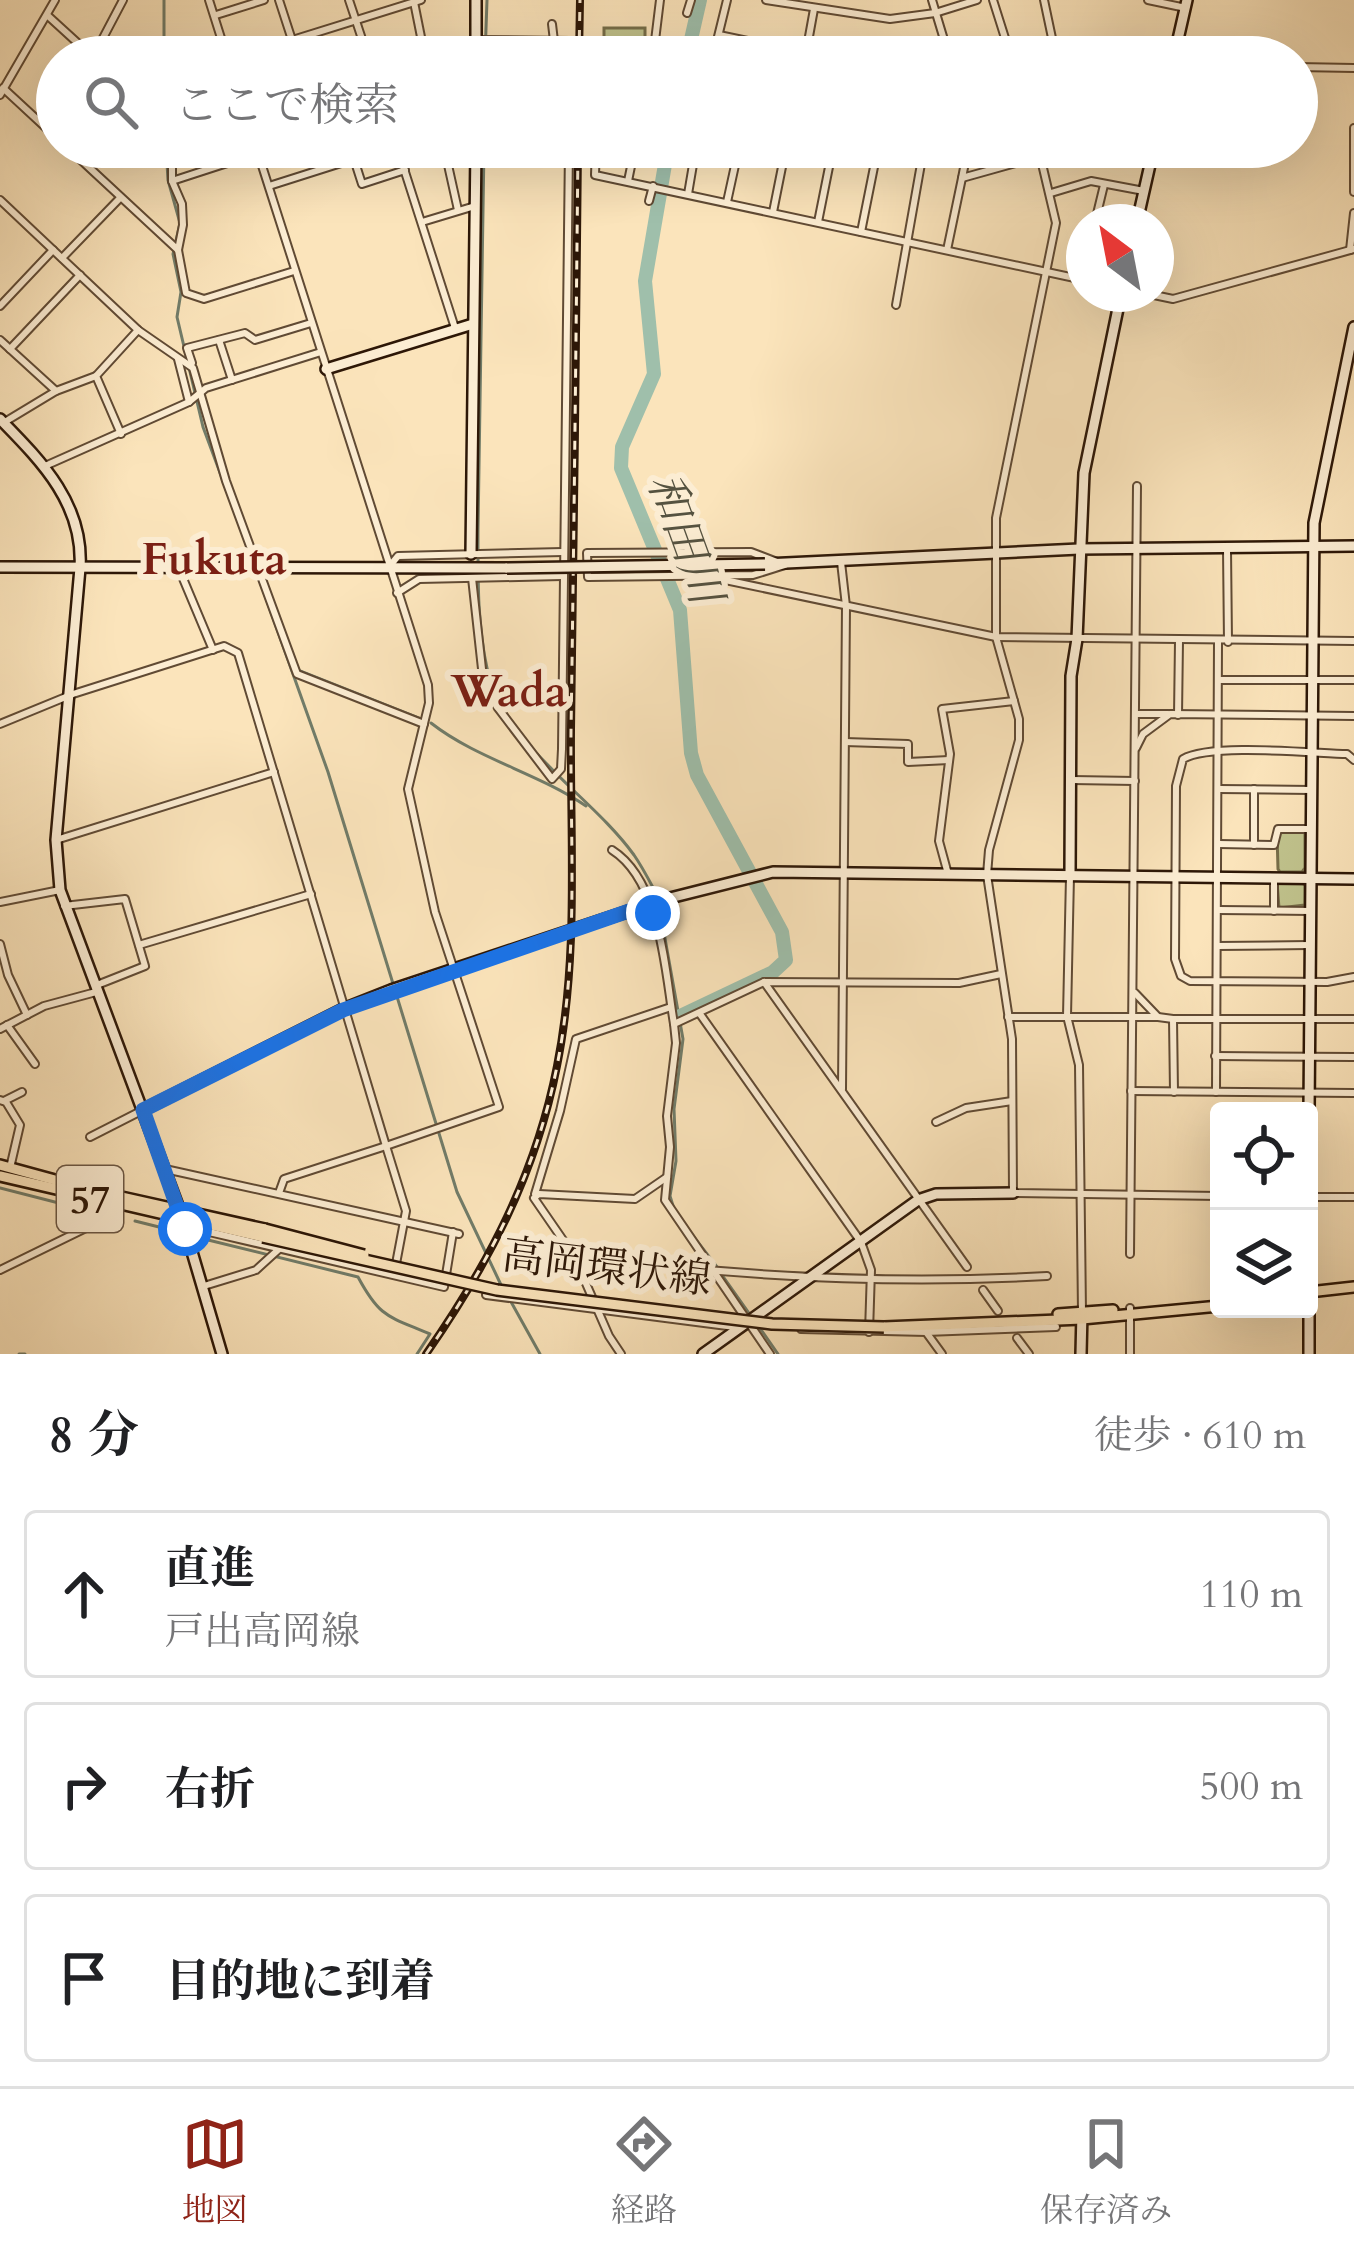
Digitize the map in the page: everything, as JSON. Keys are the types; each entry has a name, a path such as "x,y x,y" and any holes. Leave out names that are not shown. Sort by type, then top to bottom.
{"main road":[{"name":"高岡環状線","path":"5,1166 497,1290 772,1324 884,1325 1210,1304"},
{"name":"高岡環状線","path":"0,1176 94,1200 181,1214"},
{"path":"1318,1294 1354,1290"}],"street":[{"path":"36,119 2,91 56,0"},
{"path":"104,36 123,0"},
{"path":"209,0 220,36"},
{"path":"214,16 264,0"},
{"path":"279,0 291,36"},
{"path":"349,0 360,36"},
{"path":"476,0 478,36"},
{"path":"656,36 660,0"},
{"path":"688,13 691,0"},
{"path":"727,0 719,34 728,36"},
{"path":"766,0 890,19 935,14 977,0"},
{"path":"844,0 847,15"},
{"path":"932,0 943,36"},
{"path":"993,0 1003,36"},
{"path":"1044,0 1052,36"},
{"path":"1148,0 1186,4 1179,36"},
{"path":"306,36 418,1 422,36"},
{"path":"809,36 814,9"},
{"path":"47,15 70,36"},
{"path":"551,23 553,36"},
{"path":"1318,67 1354,68"},
{"path":"1354,128 1354,192"},
{"path":"89,168 175,248 186,293 204,299 295,271"},
{"path":"172,168 184,225 175,248"},
{"path":"172,181 208,168"},
{"path":"263,168 428,685 408,789 453,971 500,1107 284,1179 279,1193"},
{"path":"269,186 326,168"},
{"path":"357,168 362,184 405,170 455,328"},
{"path":"449,168 458,210"},
{"path":"472,554 476,168"},
{"path":"472,578 483,678 524,745 554,777 561,769 568,168"},
{"path":"596,168 596,175 1066,276"},
{"path":"628,181 631,168"},
{"path":"688,194 692,168"},
{"path":"727,202 734,168"},
{"path":"773,212 782,168"},
{"path":"818,222 829,168"},
{"path":"861,232 874,168"},
{"path":"896,305 921,168"},
{"path":"946,250 964,168"},
{"path":"962,178 991,168"},
{"path":"1013,1193 1008,1017 987,875 989,850 1019,740 1014,701 996,637 996,518 1057,223 1044,168"},
{"path":"1141,204 1148,168"},
{"path":"1052,193 1091,181 1144,191"},
{"path":"1099,204 1104,183"},
{"path":"649,201 653,186"},
{"path":"62,258 120,198"},
{"path":"0,200 138,330 186,362 195,398"},
{"path":"422,222 476,206"},
{"path":"1174,299 1352,249 1354,213"},
{"path":"0,306 53,250"},
{"path":"10,349 80,274"},
{"path":"1081,1354 1078,1065 1067,1016 1071,676 1089,436 1117,312"},
{"path":"311,323 255,340 245,333 188,348 186,362 195,398 297,674 424,724"},
{"path":"326,369 473,324"},
{"path":"1309,1102 1313,546 1319,494 1354,327"},
{"path":"138,330 96,376 56,391 1,422 45,466 68,502 79,531 80,568 56,839 60,890 181,1214 222,1354"},
{"path":"0,340 56,391"},
{"path":"219,340 232,380"},
{"path":"45,466 121,434 206,388 321,352"},
{"path":"96,376 121,434"},
{"path":"1130,1254 1137,486"},
{"path":"0,567 785,565 1136,548 1354,546"},
{"path":"1216,1093 1218,680 1227,548"},
{"path":"388,567 398,556 563,552"},
{"path":"751,552 785,565 753,575 588,577 587,553 751,552"},
{"path":"511,554 512,578"},
{"path":"842,562 846,606 842,1089"},
{"path":"178,566 213,650"},
{"path":"398,593 419,579 562,576"},
{"path":"706,576 996,637 1354,641"},
{"path":"1174,715 1179,641"},
{"path":"0,724 67,696 224,646 238,653 406,1211 393,1276"},
{"path":"1218,680 1354,680"},
{"path":"948,874 939,841 949,760 942,709 1014,701"},
{"path":"1135,715 1354,716"},
{"path":"1134,752 1143,734 1174,715"},
{"path":"845,742 908,744 908,762 949,760"},
{"path":"1354,760 1347,754 1218,751 1192,754 1178,766 1176,968 1190,982 1343,982 1354,977"},
{"path":"56,839 274,772"},
{"path":"1070,780 1135,781"},
{"path":"1219,789 1312,790"},
{"path":"1254,789 1254,845"},
{"path":"1219,844 1274,845 1278,829 1311,829"},
{"path":"612,850 656,902 671,1007 678,1022 667,1116 668,1210 770,1354"},
{"path":"90,1137 395,988 656,902 763,874 1354,879"},
{"path":"1274,878 1274,911"},
{"path":"0,902 60,890"},
{"path":"140,944 311,894"},
{"path":"34,1064 4,1027 145,966 125,899 64,906"},
{"path":"1218,910 1310,911"},
{"path":"1217,946 1311,946"},
{"path":"1,950 27,1015"},
{"path":"678,1022 764,982 959,983 1000,974"},
{"path":"764,982 967,1267"},
{"path":"1132,990 1158,1017"},
{"path":"534,1198 576,1039 671,1007"},
{"path":"700,1014 861,1242 872,1280 869,1332"},
{"path":"1008,1017 1354,1019"},
{"path":"1173,1019 1174,1092"},
{"path":"1215,1056 1354,1057"},
{"path":"1131,1091 1354,1093"},
{"path":"5,1166 20,1125 2,1101 22,1092"},
{"path":"936,1123 966,1108 1012,1101"},
{"path":"165,1169 456,1233 444,1287 209,1232"},
{"path":"534,1198 635,1199 667,1177"},
{"path":"703,1354 752,1325 918,1200 936,1194 1210,1196"},
{"path":"1318,1197 1354,1197"},
{"path":"534,1198 574,1256 621,1354"},
{"path":"0,1270 88,1226 94,1200"},
{"path":"516,1247 713,1272 811,1278 959,1281 1047,1276"},
{"path":"204,1286 256,1270 278,1249"},
{"path":"983,1290 998,1311"},
{"path":"486,1295 735,1327"},
{"path":"1130,1311 1130,1354"},
{"path":"1309,1354 1310,1318"},
{"path":"752,1325 926,1333 1056,1327"},
{"path":"926,1333 942,1354"},
{"path":"1017,1338 1029,1354"}],"green space":[{"path":"604,28 645,28 645,36 604,36"},
{"path":"1305,832 1302,872 1278,869 1277,833"},
{"path":"1277,882 1305,885 1305,905 1279,908"}],"waterway":[{"path":"164,0 164,36"},
{"path":"486,36 487,0"},
{"name":"和田川","path":"692,36 700,0"},
{"path":"167,168 180,223 173,254 181,292 177,317 203,427 232,505"},
{"path":"484,168 478,564 487,668 512,722 616,832 657,895"},
{"name":"和田川","path":"664,168 645,281 654,374 622,447 621,468 680,610 691,753 697,775 782,932 786,960 773,972 678,1017"},
{"path":"258,576 328,772 457,1192 502,1287"},
{"path":"300,671 421,719"},
{"path":"431,723 468,747 586,806"},
{"path":"659,905 683,1039 674,1109 676,1161 670,1196 674,1209"},
{"path":"0,1188 86,1210"},
{"path":"135,1221 175,1231"},
{"path":"690,1232 717,1267"},
{"path":"200,1238 358,1277 386,1314 430,1334 417,1354"},
{"path":"722,1275 751,1316"},
{"path":"510,1300 540,1354"},
{"path":"757,1324 778,1354"},
{"path":"19,1354 25,1354"}],"railway":[{"path":"579,36 580,0"},
{"path":"426,1354 470,1287 523,1181 548,1106 564,1025 572,899 578,168"}],"district":[{"name":"Fukuta","path":"214,558"},
{"name":"Wada","path":"509,690"}],"route":[{"path":"185,1229 143,1110 392,990 652,903 653,913"}]}
